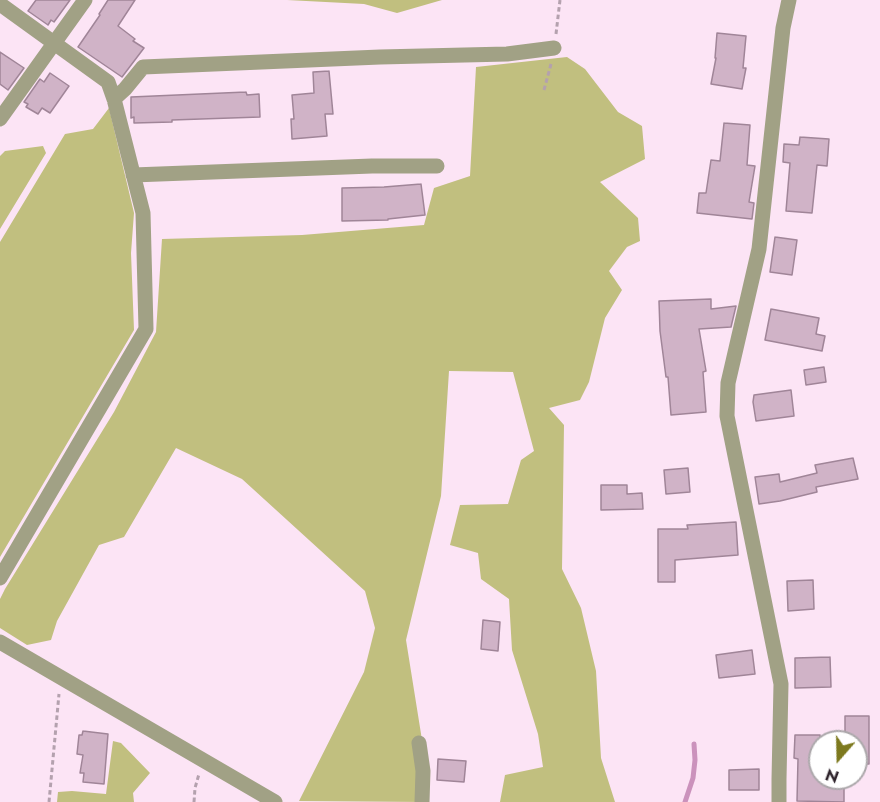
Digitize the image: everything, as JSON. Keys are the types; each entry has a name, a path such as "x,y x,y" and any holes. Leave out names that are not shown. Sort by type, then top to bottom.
{"street":[{"path":"0,119 85,0"},
{"path":"779,802 781,684 727,416 728,383 759,249 783,28 789,0"},
{"path":"0,4 108,82 143,213 146,329 0,578"},
{"path":"114,99 143,67 507,54 554,48"},
{"path":"133,175 372,166 437,166"},
{"path":"0,642 275,802"},
{"path":"419,743 423,771 422,802"}],"path":[{"path":"49,802 60,677"},
{"path":"194,802 195,788 203,761"}],"shaded area":[{"path":"287,0 442,0 397,13 364,4"},
{"path":"567,57 585,69 618,112 642,126 645,159 600,182 638,218 640,241 627,247 609,271 622,290 605,318 589,382 580,400 549,408 564,425 562,569 581,608 596,671 601,758 615,802 500,802 505,775 543,767 538,734 512,650 509,599 481,579 478,553 450,545 460,505 508,504 521,460 534,451 513,372 449,371 441,496 406,640 426,765 425,802 299,801 364,672 375,628 365,591 242,479 176,448 124,537 99,545 57,621 51,640 27,645 0,628 0,599 5,589 114,412 156,332 162,239 302,235 424,225 434,188 470,176 476,67"},
{"path":"109,108 134,213 131,253 134,330 0,557 0,242 65,134 93,129"},
{"path":"43,146 46,153 0,229 0,156 5,151"},
{"path":"113,741 121,743 150,773 133,793 134,802 57,802 58,792 106,794"}],"building":[{"path":"36,0 70,0 54,22 51,20 48,25 28,11"},
{"path":"108,0 135,0 118,26 144,48 122,77 78,47"},
{"path":"717,33 746,36 743,68 746,68 742,89 711,84 716,58"},
{"path":"0,52 24,68 8,90 0,84"},
{"path":"329,71 333,114 325,114 327,136 292,139 291,119 294,119 292,95 314,93 313,72"},
{"path":"50,73 69,86 50,113 42,108 38,114 26,107 28,104 24,102 40,79 44,82"},
{"path":"246,92 247,95 259,94 260,117 134,123 134,117 131,118 131,97"},
{"path":"724,123 750,125 747,165 755,166 749,202 754,203 752,219 697,213 699,193 706,193 711,160 720,161"},
{"path":"800,137 829,139 827,166 817,165 812,213 786,211 790,163 783,162 784,144 799,145"},
{"path":"421,184 425,215 388,220 342,221 342,188"},
{"path":"775,237 797,240 792,275 770,272"},
{"path":"711,299 711,309 736,306 731,327 699,329 706,371 703,372 706,412 671,415 668,377 666,377 660,331 659,301"},
{"path":"771,309 819,318 816,334 825,336 822,351 765,340"},
{"path":"824,367 826,382 806,385 804,370"},
{"path":"791,390 794,416 756,421 754,395"},
{"path":"853,458 858,479 816,487 817,492 759,504 755,477 779,474 780,482 817,473 815,465"},
{"path":"688,468 690,492 666,494 664,470"},
{"path":"601,485 627,485 627,494 642,493 643,509 601,510"},
{"path":"736,522 738,555 675,560 675,582 658,582 658,529 688,529 687,525"},
{"path":"813,580 814,609 788,611 787,581"},
{"path":"483,620 500,622 498,651 481,649"},
{"path":"752,650 755,674 719,678 716,655"},
{"path":"830,657 831,687 795,688 795,658"},
{"path":"845,716 869,716 869,764 868,730 845,730"},
{"path":"83,731 108,734 104,784 83,782 84,773 80,773 83,755 77,754 79,735 82,735"},
{"path":"795,735 808,735 808,790 844,790 844,802 797,801 798,759 794,758"},
{"path":"438,759 466,761 464,782 437,780"},
{"path":"759,769 759,790 729,790 729,770"}],"waterway":[{"path":"685,802 693,778 694,744"}]}
